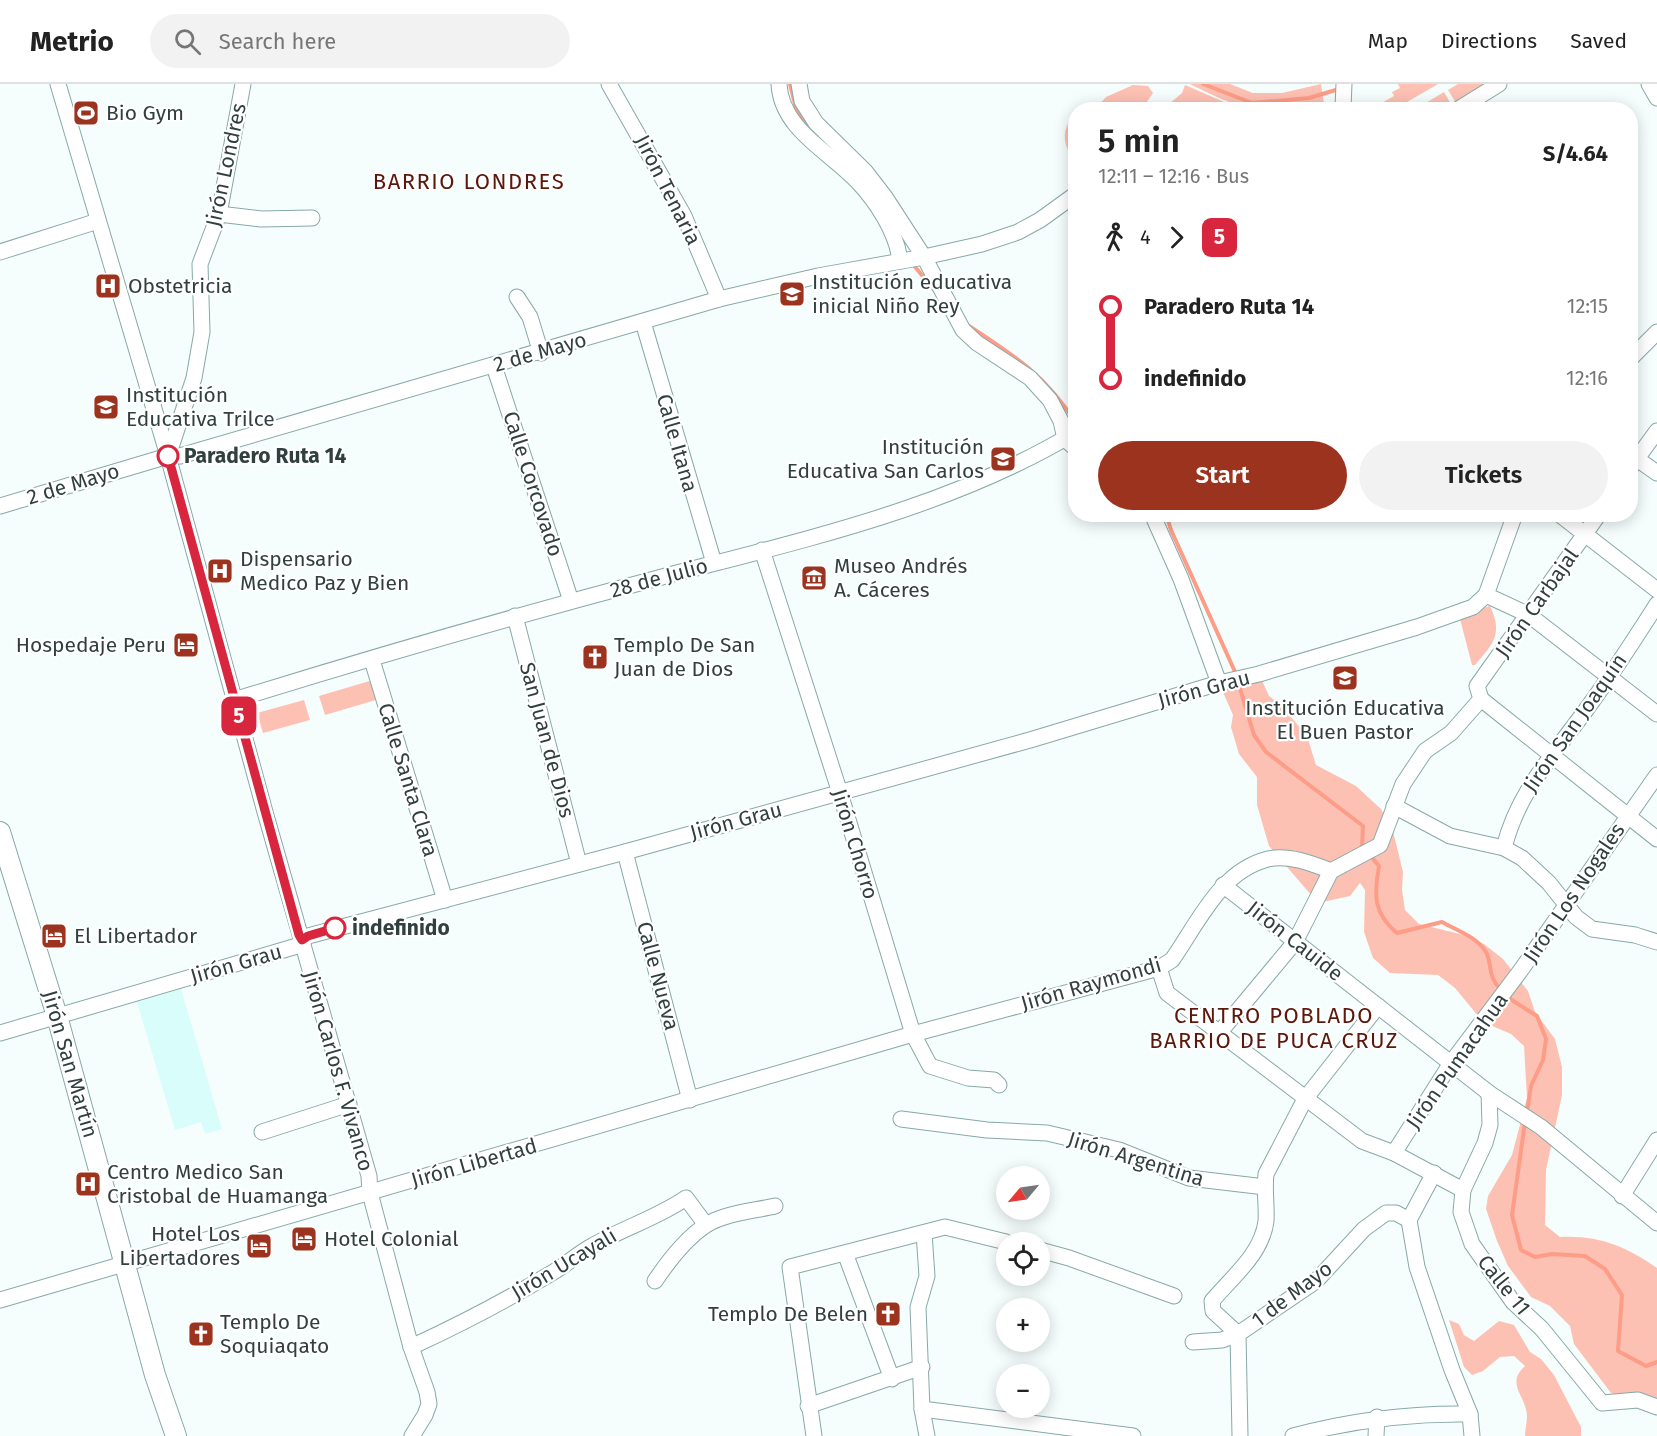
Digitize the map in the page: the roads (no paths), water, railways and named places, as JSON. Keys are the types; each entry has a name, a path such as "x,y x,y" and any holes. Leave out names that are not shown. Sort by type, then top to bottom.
{"street":[{"name":"Jirón Carlos F. Vivanco","path":"58,84 168,456 234,700 369,1176 370,1193"},
{"name":"Jirón Londres","path":"168,456 194,378 202,332 201,264 219,214 243,84"},
{"name":"Jirón Tenaria","path":"609,84 684,216 719,299"},
{"path":"779,84 785,110 797,127 857,181 869,195 894,237 950,303 963,330 976,343 1030,378 1056,411 1068,433"},
{"path":"799,84 802,101 816,123 875,184 911,259"},
{"path":"1342,102 1344,84"},
{"path":"1470,102 1499,84"},
{"path":"1649,84 1657,98"},
{"name":"2 de Mayo","path":"0,506 168,456 180,456 541,353 719,299 818,276 911,259 1018,232 1040,220 1068,200"},
{"path":"219,214 261,219 312,218"},
{"path":"0,252 98,221"},
{"path":"517,297 530,317 541,353"},
{"name":"Calle Itana","path":"643,322 714,563"},
{"path":"1638,351 1657,332"},
{"name":"Calle Corcovado","path":"494,366 571,601"},
{"path":"1638,454 1657,432"},
{"name":"28 de Julio","path":"234,700 515,616 812,538 965,488 1068,440"},
{"path":"1638,463 1657,473"},
{"path":"1156,522 1177,569 1219,683"},
{"path":"1512,522 1487,589 1529,615 1657,714"},
{"path":"1570,522 1657,590"},
{"name":"Jirón Carbajal","path":"1335,868 1377,848 1388,827 1403,784 1425,751 1450,733 1479,696 1477,686 1594,522"},
{"name":"Jirón Chorro","path":"762,550 840,793 913,1034 930,1066 968,1078 994,1080 999,1085"},
{"name":"Jirón Grau","path":"0,1034 297,946 308,936 840,793 1417,627 1473,607 1487,589"},
{"name":"Jirón San Joaquín","path":"1504,848 1515,810 1530,786 1610,677 1657,604"},
{"name":"San Juan de Dios","path":"515,616 579,864"},
{"name":"Calle Santa Clara","path":"372,660 445,900"},
{"path":"1479,696 1657,839"},
{"name":"Jirón Los Nogales","path":"1521,970 1626,815 1657,775"},
{"path":"1394,806 1450,836 1504,848 1522,858 1566,902 1576,917 1592,929 1635,935 1657,942"},
{"name":"Jirón San Martín","path":"0,832 57,1017 155,1375 176,1436"},
{"name":"Calle Nueva","path":"626,852 690,1100"},
{"name":"Jirón Raymondi","path":"913,1034 1159,968 1172,960 1223,885 1269,858 1296,860 1335,868"},
{"path":"1220,1032 1296,942 1335,868"},
{"name":"Jirón Cauide","path":"1223,885 1451,1063 1541,1127 1657,1223"},
{"path":"1159,968 1167,993 1362,1141 1394,1153 1463,1190"},
{"name":"Jirón Pumacahua","path":"1394,1153 1451,1063 1521,970"},
{"path":"1240,1436 1238,1334 1213,1311 1212,1301 1261,1242 1267,1200 1264,1187 1271,1164 1305,1099 1378,1006"},
{"name":"Jirón Libertad","path":"0,1300 913,1034"},
{"name":"Calle 11","path":"1496,1097 1485,1143 1463,1190 1461,1212 1472,1244 1513,1302 1542,1329 1602,1403 1638,1400 1657,1407"},
{"path":"261,1132 349,1104"},
{"name":"Jirón Argentina","path":"901,1119 987,1130 1047,1133 1119,1150 1189,1178 1264,1187"},
{"path":"1622,1196 1657,1140"},
{"path":"1434,1173 1408,1220 1417,1267 1452,1370 1470,1414 1472,1436"},
{"path":"370,1193 411,1347 429,1404 412,1436"},
{"name":"Jirón Ucayali","path":"411,1347 465,1323 552,1273 613,1234 664,1214 686,1198 706,1226"},
{"path":"655,1281 672,1255 706,1226 721,1219 775,1206"},
{"name":"1 de Mayo","path":"1193,1342 1222,1340 1238,1334 1316,1281 1364,1229 1386,1213 1396,1213 1408,1220"},
{"path":"814,1436 790,1267 945,1227 996,1240"},
{"path":"924,1233 927,1276 918,1307 922,1409 927,1436"},
{"path":"845,1253 892,1379"},
{"path":"1050,1253 1174,1296"},
{"path":"808,1406 922,1367"},
{"path":"922,1409 1133,1436"},
{"path":"1293,1436 1377,1417 1470,1414"},
{"path":"1376,1436 1377,1417"}],"waterway":[{"path":"790,84 797,112 830,147"},
{"path":"1203,84 1249,102"},
{"path":"1263,102 1309,98 1339,89"},
{"path":"911,262 935,291"},
{"path":"969,326 1001,347 1041,379 1068,412"},
{"path":"1168,522 1236,674"},
{"path":"1238,682 1254,735 1266,752 1363,826 1362,847 1365,850"},
{"path":"1370,855 1379,866 1376,886 1377,903 1379,911 1389,926 1397,933 1442,922 1466,934 1486,952 1494,980 1502,991"},
{"path":"1507,997 1537,1016 1546,1039 1543,1060 1531,1086 1527,1112"},
{"path":"1525,1122 1512,1215 1521,1250 1535,1257 1552,1254 1585,1256 1605,1269 1622,1295 1618,1351 1646,1366 1657,1362"}],"place":[{"name":"Bio Gym","path":"86,113"},
{"name":"Obstetricia","path":"108,286"},
{"name":"Institución educativa inicial Niño Rey","path":"792,294"},
{"name":"Institución Educativa Trilce","path":"106,407"},
{"name":"Paradero Ruta 14","path":"168,456"},
{"name":"Institución Educativa San Carlos","path":"1003,459"},
{"name":"Dispensario Medico Paz y Bien","path":"220,571"},
{"name":"Museo Andrés A. Cáceres","path":"814,578"},
{"name":"Hospedaje Peru","path":"186,645"},
{"name":"Templo De San Juan de Dios","path":"595,657"},
{"name":"Institución Educativa El Buen Pastor","path":"1345,678"},
{"name":"indefinido","path":"335,928"},
{"name":"El Libertador","path":"54,936"},
{"name":"Centro Medico San Cristobal de Huamanga","path":"88,1184"},
{"name":"Hotel Colonial","path":"304,1239"},
{"name":"Hotel Los Libertadores","path":"259,1246"},
{"name":"Templo De Belen","path":"888,1314"},
{"name":"Templo De Soquiaqato","path":"201,1334"}],"district":[{"name":"BARRIO LONDRES","path":"469,181"},
{"name":"CENTRO POBLADO BARRIO DE PUCA CRUZ","path":"1274,1028"}]}
